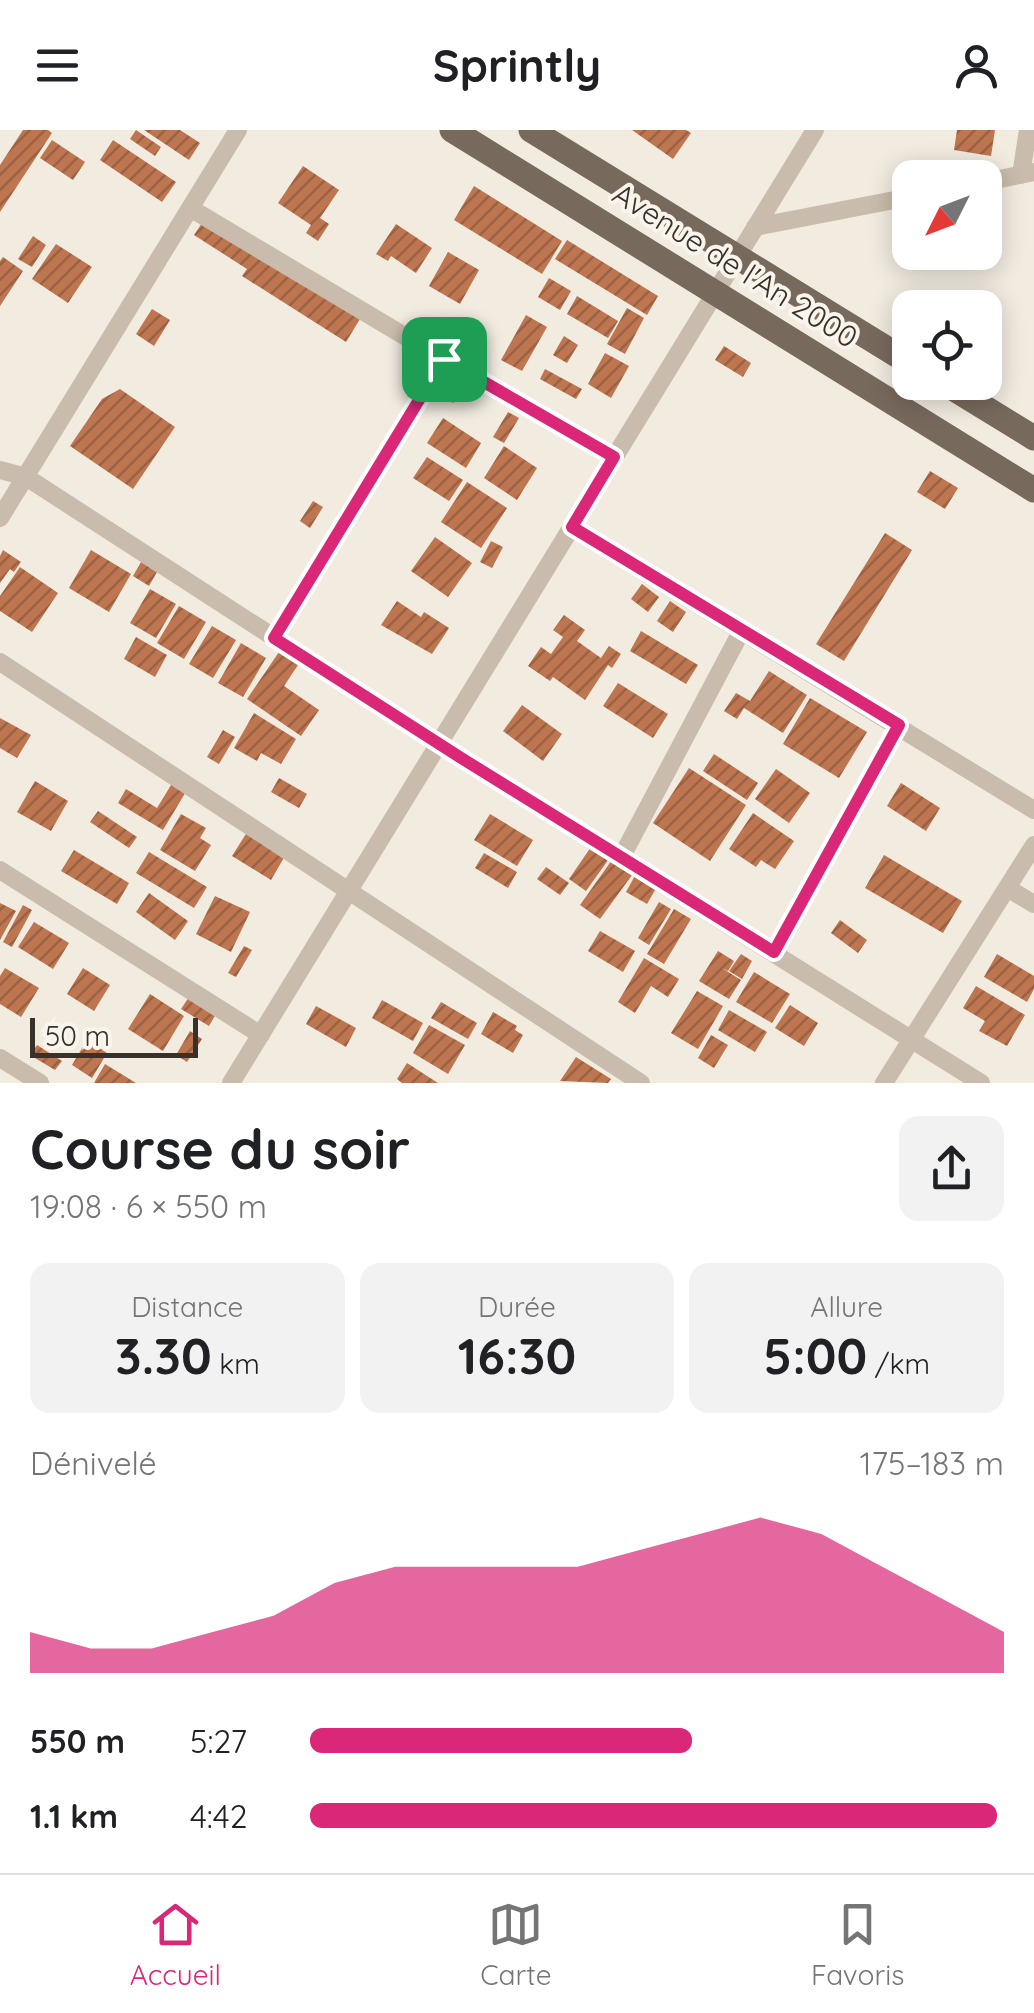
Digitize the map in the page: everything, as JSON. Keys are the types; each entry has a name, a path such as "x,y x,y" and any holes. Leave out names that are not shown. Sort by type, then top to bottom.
{"main road":[{"name":"Avenue de l'An 2000","path":"452,130 1034,490"},
{"name":"Avenue de l'An 2000","path":"531,130 892,352"},
{"path":"972,400 1034,438"}],"street":[{"path":"0,518 238,130"},
{"path":"231,1083 815,130"},
{"path":"1002,179 1027,174 1028,130"},
{"path":"755,227 892,200"},
{"path":"190,208 614,457"},
{"path":"274,638 444,359"},
{"path":"0,470 26,476 440,745 981,1083"},
{"path":"572,527 1034,810"},
{"path":"621,858 742,630"},
{"path":"0,662 641,1083"},
{"path":"774,952 899,725"},
{"path":"884,1083 1034,845"},
{"path":"0,870 260,1035"},
{"path":"1007,888 1034,904"},
{"path":"1,1060 40,1083"}],"building":[{"path":"23,130 52,133 0,212 0,165"},
{"path":"136,130 161,147 155,156 130,139"},
{"path":"144,130 180,130 200,143 189,160"},
{"path":"632,130 686,130 691,133 673,159"},
{"path":"957,130 995,130 991,156 954,150"},
{"path":"52,140 85,162 73,180 40,158"},
{"path":"113,140 176,182 162,202 100,160"},
{"path":"303,166 339,190 320,218 329,224 318,241 306,233 311,225 278,203"},
{"path":"474,186 562,241 542,274 454,220"},
{"path":"204,220 360,319 346,342 242,276 247,269 194,235"},
{"path":"396,224 432,248 416,273 391,256 388,261 376,254"},
{"path":"33,236 46,245 32,267 18,259"},
{"path":"567,240 658,296 647,315 555,259"},
{"path":"56,244 92,267 68,303 32,279"},
{"path":"448,252 479,270 460,304 429,286"},
{"path":"3,257 23,271 0,306 0,261"},
{"path":"549,278 571,291 560,310 538,297"},
{"path":"577,296 618,321 608,338 567,314"},
{"path":"627,308 644,318 625,354 607,344"},
{"path":"152,309 170,320 154,346 136,334"},
{"path":"526,315 547,327 522,371 501,360"},
{"path":"564,336 578,345 567,363 553,355"},
{"path":"724,346 751,363 743,377 715,360"},
{"path":"605,353 629,366 611,398 588,384"},
{"path":"545,369 582,389 576,399 540,379"},
{"path":"455,376 466,384 453,403 442,395"},
{"path":"120,389 175,427 133,489 70,446 102,399"},
{"path":"508,412 519,418 504,443 493,437"},
{"path":"443,418 481,443 466,468 427,443"},
{"path":"504,446 537,468 517,500 484,478"},
{"path":"427,457 463,480 449,501 413,478"},
{"path":"930,471 958,488 945,509 917,492"},
{"path":"467,482 507,508 481,548 441,522"},
{"path":"313,501 323,507 310,528 300,521"},
{"path":"885,533 912,550 844,661 816,644"},
{"path":"435,537 472,563 448,597 411,571"},
{"path":"491,541 503,547 492,568 480,562"},
{"path":"3,550 21,562 0,583 0,556"},
{"path":"91,550 131,574 109,612 69,588"},
{"path":"141,562 157,572 149,586 133,576"},
{"path":"20,567 58,593 32,632 0,611 0,596"},
{"path":"642,584 659,597 648,612 631,599"},
{"path":"150,589 176,604 156,638 130,623"},
{"path":"397,601 421,617 424,612 449,628 432,654 381,625"},
{"path":"670,601 686,612 673,632 657,621"},
{"path":"179,606 206,622 184,659 157,643"},
{"path":"564,615 585,630 577,641 601,658 609,646 621,654 612,668 608,665 585,700 553,677 550,681 528,666 541,647 551,654 563,637 553,630"},
{"path":"212,626 236,640 213,678 189,664"},
{"path":"641,631 698,665 686,684 630,651"},
{"path":"136,637 167,655 155,677 124,659"},
{"path":"241,643 266,658 243,697 218,683"},
{"path":"281,649 300,662 284,686 319,710 301,736 247,699"},
{"path":"769,671 807,695 783,733 744,708 737,719 724,711 736,693 750,701"},
{"path":"618,683 668,714 653,738 603,706"},
{"path":"810,698 867,732 839,778 783,744"},
{"path":"522,705 562,734 543,761 503,731"},
{"path":"254,713 296,739 281,764 261,753 257,761 234,748"},
{"path":"0,718 31,735 17,758 0,748"},
{"path":"223,730 235,737 219,764 207,757"},
{"path":"714,754 758,783 747,800 703,771"},
{"path":"689,768 746,805 710,861 653,823"},
{"path":"776,769 810,793 789,823 755,799"},
{"path":"176,777 190,785 163,830 118,803 126,789 157,808"},
{"path":"279,778 307,794 299,808 271,792"},
{"path":"35,781 68,801 51,831 17,812"},
{"path":"901,783 940,808 926,831 887,806"},
{"path":"98,811 137,837 129,848 90,822"},
{"path":"753,813 794,841 775,869 761,860 756,867 729,849"},
{"path":"181,814 206,828 200,838 211,845 195,871 160,850"},
{"path":"490,814 533,840 517,866 474,840"},
{"path":"251,826 289,849 271,880 232,856"},
{"path":"593,844 611,856 586,891 569,879"},
{"path":"74,850 129,883 117,904 61,871"},
{"path":"149,852 207,887 194,908 136,873"},
{"path":"484,853 517,872 508,888 475,868"},
{"path":"884,855 962,901 943,933 865,888"},
{"path":"614,857 635,871 600,919 580,905"},
{"path":"546,867 569,883 560,895 537,879"},
{"path":"637,872 658,885 647,904 626,892"},
{"path":"149,893 188,921 175,940 136,912"},
{"path":"215,896 250,912 231,952 196,934"},
{"path":"659,902 671,909 649,945 638,938"},
{"path":"0,903 16,911 0,940"},
{"path":"23,905 32,910 12,947 3,942"},
{"path":"674,909 691,919 664,964 647,954"},
{"path":"840,920 867,940 858,953 831,933"},
{"path":"34,922 69,943 53,969 18,947"},
{"path":"600,931 635,951 623,972 588,951"},
{"path":"244,946 252,950 236,977 228,973"},
{"path":"718,951 734,961 728,971 722,968 741,980 729,999 699,981"},
{"path":"741,954 752,961 742,979 729,971"},
{"path":"997,954 1034,976 1034,989 1027,1002 984,977"},
{"path":"644,958 679,979 668,997 651,986 635,1013 618,1002"},
{"path":"5,968 39,988 21,1017 0,1004 0,976"},
{"path":"83,968 110,985 94,1011 67,994"},
{"path":"754,972 790,994 772,1023 736,1002"},
{"path":"976,986 1025,1015 1007,1046 979,1031 985,1021 963,1008"},
{"path":"697,991 723,1006 698,1049 671,1033"},
{"path":"150,994 184,1016 163,1051 128,1029"},
{"path":"189,997 216,1014 209,1026 181,1009"},
{"path":"382,1000 423,1023 413,1041 372,1018"},
{"path":"441,1002 477,1023 468,1039 431,1018"},
{"path":"790,1005 818,1023 804,1046 775,1028"},
{"path":"316,1006 356,1028 346,1047 306,1024"},
{"path":"729,1010 767,1032 755,1052 718,1030"},
{"path":"493,1012 517,1026 515,1030 523,1035 513,1053 481,1034"},
{"path":"429,1025 465,1045 448,1074 413,1053"},
{"path":"190,1031 202,1039 187,1062 176,1055"},
{"path":"711,1035 728,1045 714,1068 698,1058"},
{"path":"87,1040 107,1053 92,1078 72,1065"},
{"path":"37,1045 62,1061 55,1070 30,1055"},
{"path":"576,1057 611,1079 608,1083 560,1081"},
{"path":"407,1063 438,1083 402,1083 397,1079"},
{"path":"105,1064 136,1083 94,1083"}],"route":[{"path":"444,359 614,457 572,527 899,725 774,952 274,638 444,359"}]}
